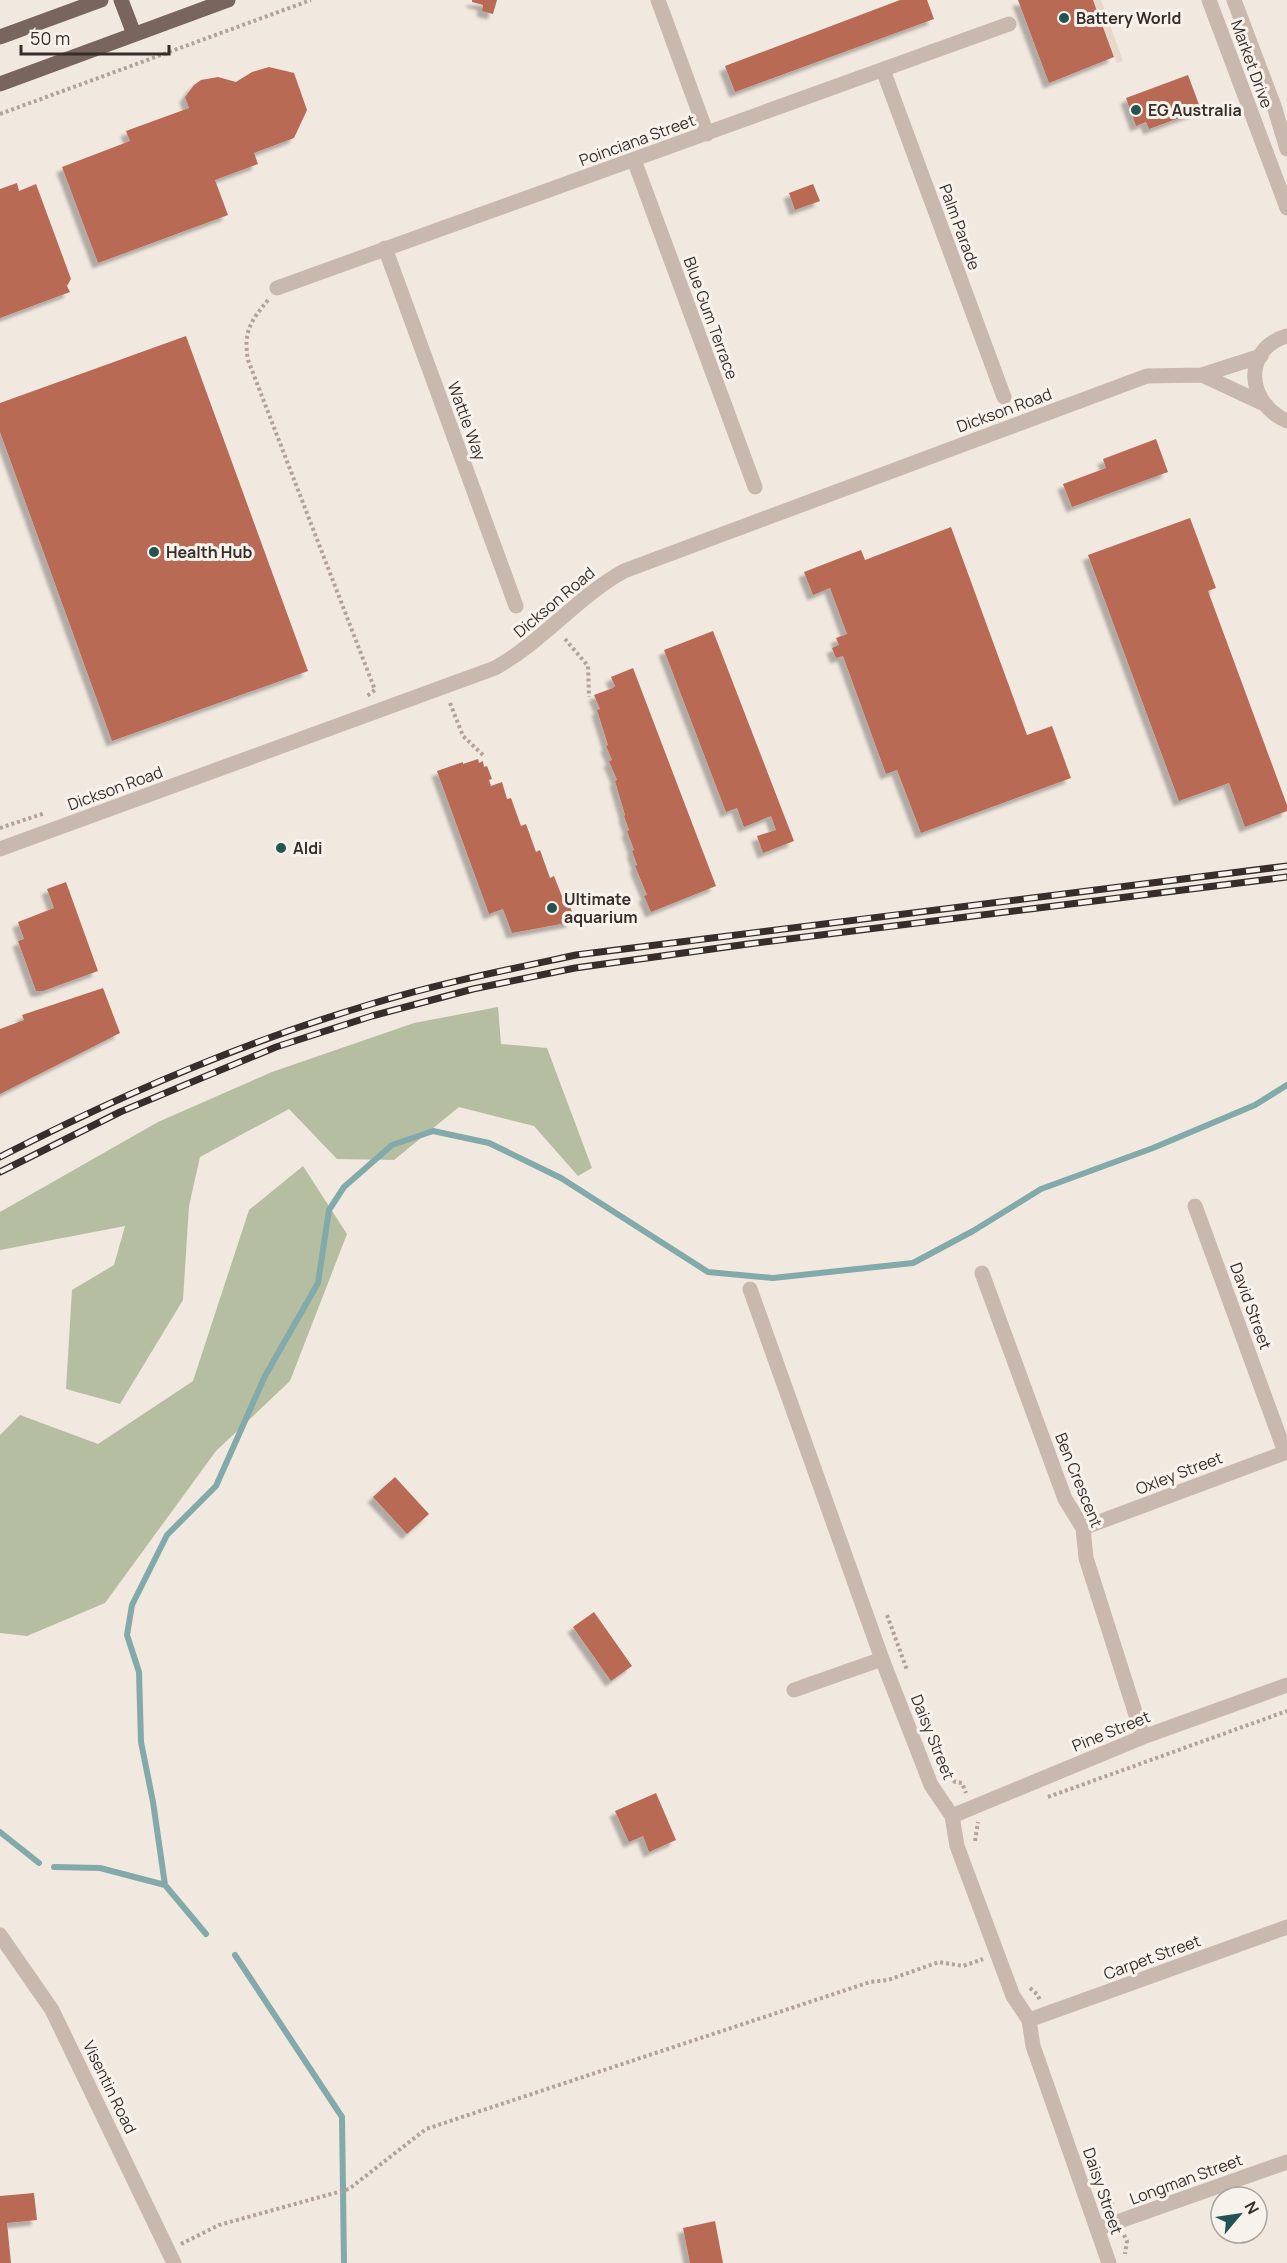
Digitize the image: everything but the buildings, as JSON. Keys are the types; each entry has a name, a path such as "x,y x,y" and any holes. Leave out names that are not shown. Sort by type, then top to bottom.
{"main road":[{"path":"0,37 101,0"},
{"path":"121,0 134,34"},
{"path":"0,84 228,0"}],"street":[{"path":"658,0 707,134"},
{"name":"Market Drive","path":"1209,0 1287,208"},
{"name":"Market Drive","path":"1234,0 1274,106 1287,149"},
{"name":"Poinciana Street","path":"278,288 1009,24"},
{"name":"Palm Parade","path":"883,70 1004,397"},
{"name":"Blue Gum Terrace","path":"634,160 755,487"},
{"name":"Wattle Way","path":"385,248 516,606"},
{"path":"1262,403 1256,388 1255,372 1261,356 1273,342 1283,337 1287,324"},
{"name":"Dickson Road","path":"0,849 495,668 516,657 604,582 624,571 1147,376 1202,375 1261,356"},
{"name":"Dickson Road","path":"1202,375 1262,403 1274,416 1287,421"},
{"name":"David Street","path":"1195,1206 1286,1452"},
{"name":"Ben Crescent","path":"982,1273 1065,1499 1083,1528 1086,1558 1143,1737"},
{"name":"Daisy Street","path":"750,1289 882,1659 931,1785 952,1816 957,1846 1013,1995 1029,2020 1033,2046 1109,2263"},
{"name":"Oxley Street","path":"1083,1528 1286,1452"},
{"path":"794,1690 882,1659"},
{"name":"Pine Street","path":"952,1816 1143,1737 1287,1685"},
{"name":"Carpet Street","path":"1029,2020 1287,1927"},
{"name":"Visentin Road","path":"0,1935 52,2010 172,2256"},
{"name":"Longman Street","path":"1097,2229 1287,2162"}],"path":[{"path":"0,114 311,0"},
{"path":"98,70 101,76"},
{"path":"278,288 251,322 245,342 248,360 375,690 359,702"},
{"path":"565,639 588,666 589,697"},
{"path":"450,703 464,736 483,755"},
{"path":"0,828 48,812"},
{"path":"1052,1796 1287,1711"},
{"path":"172,2256 219,2225 349,2188 426,2129 870,1982 888,1980 939,1962 963,1966 998,1954"}],"green space":[{"path":"498,1007 501,1044 547,1048 592,1168 578,1176 534,1126 459,1107 394,1160 337,1159 289,1109 200,1157 189,1206 183,1300 120,1404 66,1389 72,1290 114,1265 125,1226 0,1250 0,1212 158,1122 272,1072 414,1023"},
{"path":"303,1166 347,1234 290,1381 216,1451 105,1603 27,1636 0,1633 0,1435 20,1415 98,1444 193,1381 249,1210"}],"shaded area":[{"path":"1093,0 1101,0 1123,61 1117,63"}],"waterway":[{"path":"206,1934 165,1885 153,1802 141,1742 139,1672 127,1635 132,1605 167,1535 216,1486 265,1376 318,1283 329,1210 344,1187 392,1145 433,1131 489,1143 561,1178 708,1272 773,1278 913,1263 973,1231 1041,1189 1153,1148 1255,1105 1287,1085"},
{"path":"0,1832 39,1863"},
{"path":"54,1867 100,1868 165,1885"},
{"path":"235,1955 342,2117 344,2263"}],"railway":[{"path":"0,1157 135,1092 274,1036 368,1005 471,978 576,955 1287,866"},
{"path":"0,1172 120,1112 276,1047 372,1016 473,989 575,968 748,944 1287,877"}],"place":[{"name":"Battery World","path":"1064,18"},
{"name":"EG Australia","path":"1136,110"},
{"name":"Health Hub","path":"154,552"},
{"name":"Aldi","path":"281,848"},
{"name":"Ultimate aquarium","path":"552,908"}]}
